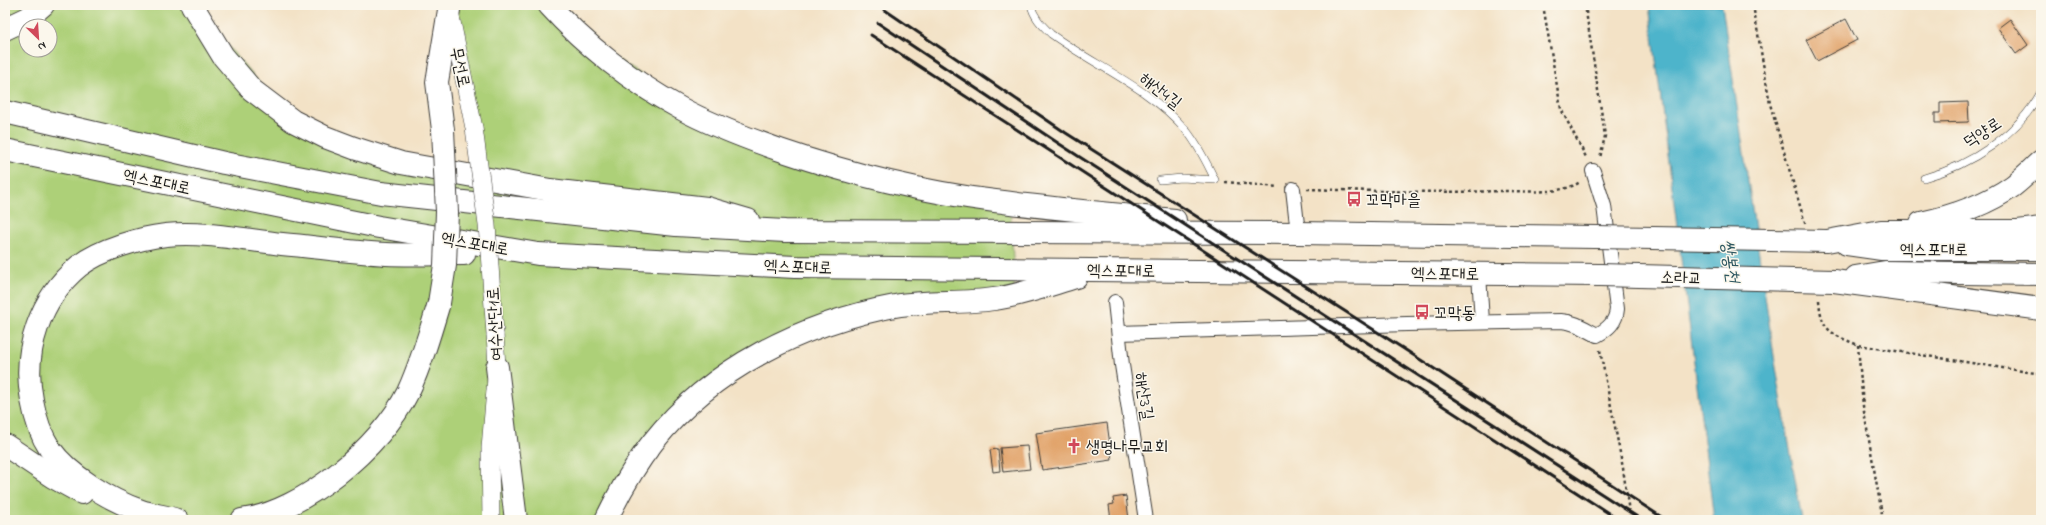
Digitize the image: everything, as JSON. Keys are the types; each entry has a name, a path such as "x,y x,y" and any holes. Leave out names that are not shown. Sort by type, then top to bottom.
{"highway":[{"path":"5,29 28,18 43,5"},
{"path":"192,5 223,56 252,90 293,121 325,137 401,163 550,190 707,208 785,230"},
{"path":"549,5 601,54 642,84 680,108 735,134 844,171 916,188 996,201 1298,233"},
{"path":"242,520 279,510 323,485 358,457 384,429 407,393 426,346 439,303 445,265 447,212 443,130 437,82 448,7"},
{"name":"엑스포대로","path":"5,112 224,163 381,193 676,225 785,230 1298,233 1827,241 1882,249 2041,249"},
{"name":"엑스포대로","path":"5,150 379,227 538,254 795,267 1600,275"},
{"path":"1827,241 1941,219 1974,208 2012,186 2041,161"},
{"path":"1881,231 2018,231 2041,228"},
{"path":"177,520 141,511 94,488 65,466 50,449 37,422 28,373 35,331 45,308 55,292 68,276 81,265 110,250 138,240 167,235 200,236 386,254 538,254"},
{"path":"606,520 633,470 669,424 694,399 721,378 777,345 810,330 839,320 874,311 914,303 996,299 1098,270"},
{"name":"엑스포대로","path":"1834,281 1885,272 2041,274"},
{"name":"소라교","path":"1600,275 1834,281"},
{"path":"1834,281 2041,309"},
{"path":"497,367 516,520"},
{"path":"5,445 53,477 92,499 144,520"}],"street":[{"name":"무선로","path":"448,7 474,128"},
{"name":"여수산단1로","path":"474,128 487,225 497,367 490,448 491,520"},
{"path":"1119,333 1482,322 1571,322 1597,336 1610,327 1617,309 1604,206 1593,170"},
{"path":"1293,189 1298,233"},
{"path":"1479,274 1482,322"},
{"name":"해산3길","path":"1115,302 1122,365 1146,520"}],"lane":[{"name":"해산4길","path":"1031,5 1032,12 1038,21 1051,34 1146,95 1171,115 1186,130 1198,147 1216,180"},
{"name":"덕양로","path":"1924,178 1953,167 1992,146 2015,128 2027,115 2041,92"},
{"path":"1160,180 1182,178 1216,180"}],"path":[{"path":"1543,5 1561,109 1593,170"},
{"path":"1216,180 1293,189 1439,192 1545,190 1575,185 1593,170 1600,159 1605,136 1585,5"},
{"path":"1597,336 1623,468 1630,520"},
{"path":"1858,345 1863,406 1883,520"}],"green space":[{"path":"5,5 192,5 293,121 481,175 450,5 549,5 579,35 735,134 1010,203 1015,295 839,320 694,399 606,520 5,520"}],"water":[{"name":"쌍봉천","path":"1649,5 1722,5 1774,356 1802,520 1714,520"}],"building":[{"path":"1846,19 1857,40 1817,61 1806,40"},
{"path":"2010,19 2028,45 2016,54 1998,28"},
{"path":"1968,102 1969,122 1935,123 1935,113 1940,113 1940,103"},
{"name":"생명나무교회","path":"1107,423 1112,460 1042,470 1036,433"},
{"path":"1027,446 1030,469 1003,472 1000,448"},
{"path":"998,449 1000,471 993,472 990,450"},
{"path":"1126,496 1129,520 1111,520 1109,505 1114,504 1113,498"}],"railway":[{"path":"885,10 1066,133 1404,349 1666,520"},
{"path":"878,23 1058,143 1642,520"},
{"path":"871,35 1619,520"}],"place":[{"name":"꼬막마을","path":"1354,199"},
{"name":"꼬막동","path":"1422,312"},
{"name":"생명나무교회","path":"1074,446"}]}
